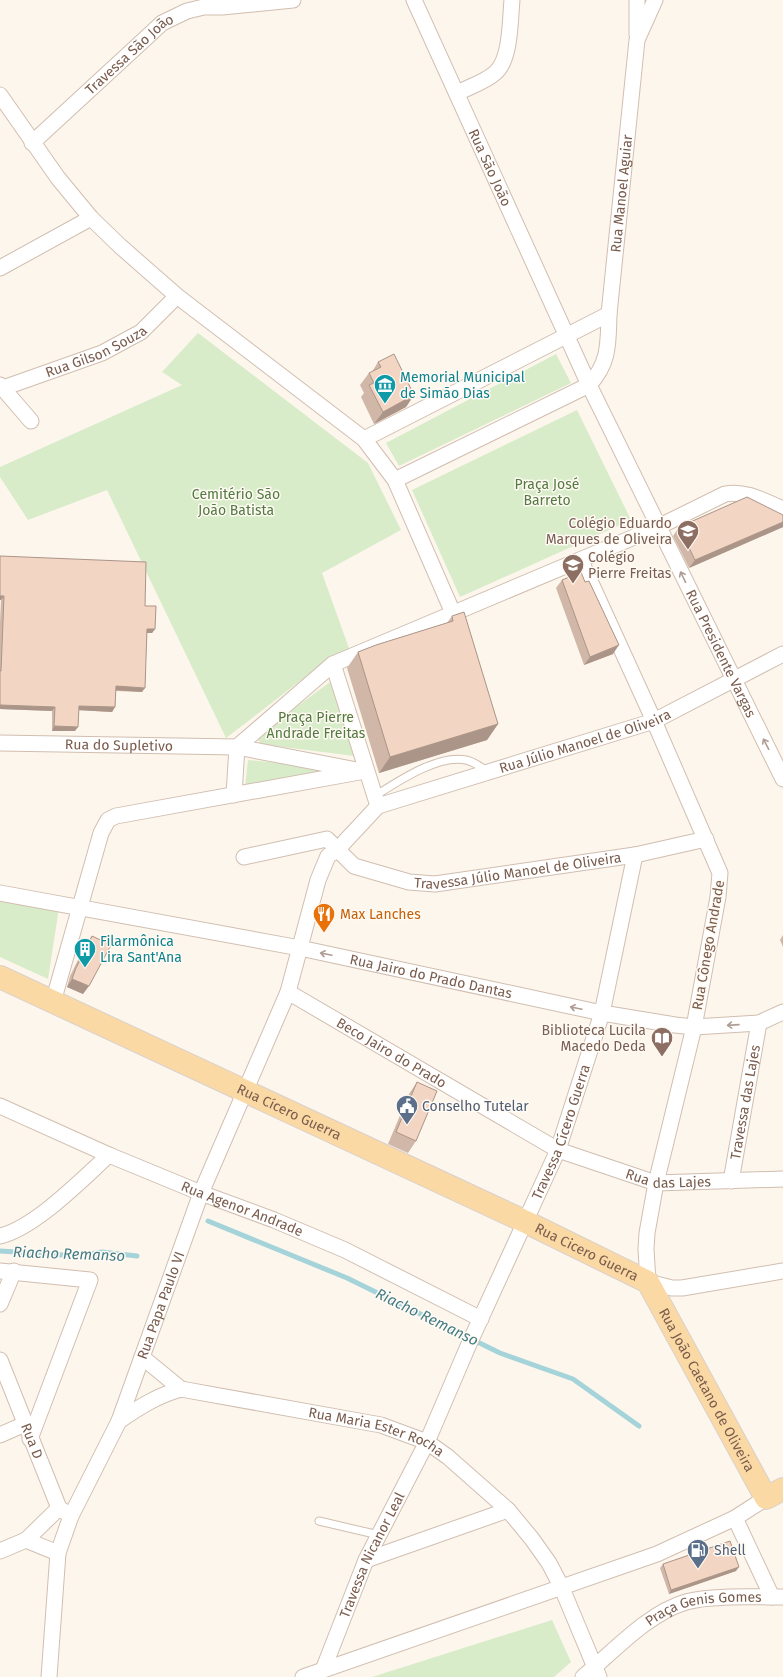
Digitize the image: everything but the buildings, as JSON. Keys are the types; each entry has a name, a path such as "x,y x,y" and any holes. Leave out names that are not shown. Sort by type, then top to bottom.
{"main road":[{"name":"Rua Cícero Guerra","path":"0,977 526,1222"},
{"name":"Rua Cicero Guerra","path":"526,1222 648,1282"},
{"name":"Rua João Caetano de Oliveira","path":"648,1282 774,1493"}],"street":[{"name":"Travessa São João","path":"32,143 162,23 177,14 204,6 222,7 293,0"},
{"name":"Rua São João","path":"414,0 566,334"},
{"path":"457,93 485,80 500,68 505,58 512,0"},
{"path":"637,0 637,40"},
{"name":"Rua Manoel Aguiar","path":"589,385 597,376 604,364 608,346 609,314 637,40 655,0"},
{"path":"0,95 32,143 91,218 120,246 177,296 364,439 395,480 453,613"},
{"path":"0,268 91,218"},
{"name":"Rua Gilson Souza","path":"2,386 102,353 141,332 177,296"},
{"path":"364,439 566,334 609,314"},
{"path":"566,334 658,527"},
{"path":"395,480 589,385"},
{"path":"2,386 31,421"},
{"path":"234,795 237,747 333,664 658,527 725,494 736,492 783,509"},
{"name":"Rua Presidente Vargas","path":"658,527 783,779"},
{"name":"Rua Cônego Andrade","path":"580,560 706,839 720,873 721,882 694,1027 656,1183 646,1249 648,1282"},
{"name":"Rua Júlio Manoel de Oliveira","path":"376,801 488,773 654,721 783,654"},
{"path":"300,948 318,880 328,856 337,850 376,801 333,664"},
{"name":"Rua do Supletivo","path":"0,743 237,747"},
{"path":"237,747 366,771"},
{"path":"53,1002 78,908 101,833 108,820 116,816 366,771"},
{"name":"Travessa Júlio Manoel de Oliveira","path":"244,858 327,839 331,841 337,850 354,866 422,884 435,884 635,855 706,839"},
{"name":"Travessa Cícero Guerra","path":"469,1344 558,1150 602,1014 635,855"},
{"name":"Rua Jairo do Prado Dantas","path":"0,893 300,948 602,1014 694,1027 759,1023 783,1012"},
{"name":"Rua Papa Paulo VI","path":"65,1512 119,1421 200,1193 246,1092 288,992 300,948"},
{"name":"Beco Jairo do Prado","path":"288,992 558,1150"},
{"name":"Travessa das Lajes","path":"731,1181 759,1023"},
{"name":"Rua Agenor Andrade","path":"0,1106 200,1193 274,1220 344,1250 478,1324"},
{"name":"Rua das Lajes","path":"558,1150 656,1183 783,1179"},
{"path":"0,1236 23,1226 48,1208 110,1155"},
{"path":"0,1304 7,1271 90,1280 30,1439"},
{"path":"648,1282 672,1288 682,1288 783,1271"},
{"name":"Travessa Nicanor Leal","path":"323,1670 366,1560 427,1442 469,1344"},
{"name":"Rua Maria Ester Rocha","path":"142,1358 181,1389 381,1425 427,1442 448,1457 508,1510 532,1539 562,1586 597,1672"},
{"name":"Rua D","path":"0,1360 30,1439 65,1512"},
{"path":"119,1421 162,1396 181,1389"},
{"path":"0,1435 25,1424"},
{"path":"303,1677 657,1554 734,1518 774,1493"},
{"path":"366,1560 508,1510"},
{"path":"0,1551 26,1540 65,1512"},
{"path":"49,1677 58,1553 65,1512"},
{"name":"Praça Genis Gomes","path":"583,1677 597,1672 654,1618 685,1602 702,1599 777,1597 734,1518"},
{"path":"26,1540 58,1553"}],"lane":[{"path":"376,801 410,773 444,761 465,759 476,763 488,773"},
{"path":"319,1521 379,1535"}],"green space":[{"name":"Cemitério São João Batista","path":"198,333 368,463 401,530 322,573 350,651 330,658 226,738 107,490 28,520 0,477 0,467 182,385 162,372"},
{"path":"556,354 571,383 399,466 386,443"},
{"name":"Praça José Barreto","path":"577,410 631,520 460,597 412,490"},
{"name":"Praça Pierre Andrade Freitas","path":"330,682 354,756 260,744 257,736"},
{"name":"Praça Pierre Andrade Freitas","path":"248,760 318,767 320,776 245,787"},
{"path":"0,900 59,908 48,979 0,957"},
{"path":"552,1620 571,1662 554,1677 372,1677"}],"waterway":[{"name":"Riacho Remanso","path":"208,1221 347,1278 500,1353 573,1379 639,1426"},
{"name":"Riacho Remanso","path":"0,1251 79,1256 102,1252 137,1256"}],"place":[{"name":"Memorial Municipal de Simão Dias","path":"385,404"},
{"name":"Colégio Eduardo Marques de Oliveira","path":"688,550"},
{"name":"Colégio Pierre Freitas","path":"573,584"},
{"name":"Max Lanches","path":"324,934"},
{"name":"Filarmônica Lira Sant'Ana","path":"85,968"},
{"name":"Biblioteca Lucila Macedo Deda","path":"662,1058"},
{"name":"Conselho Tutelar","path":"407,1126"},
{"name":"Shell","path":"698,1570"}]}
